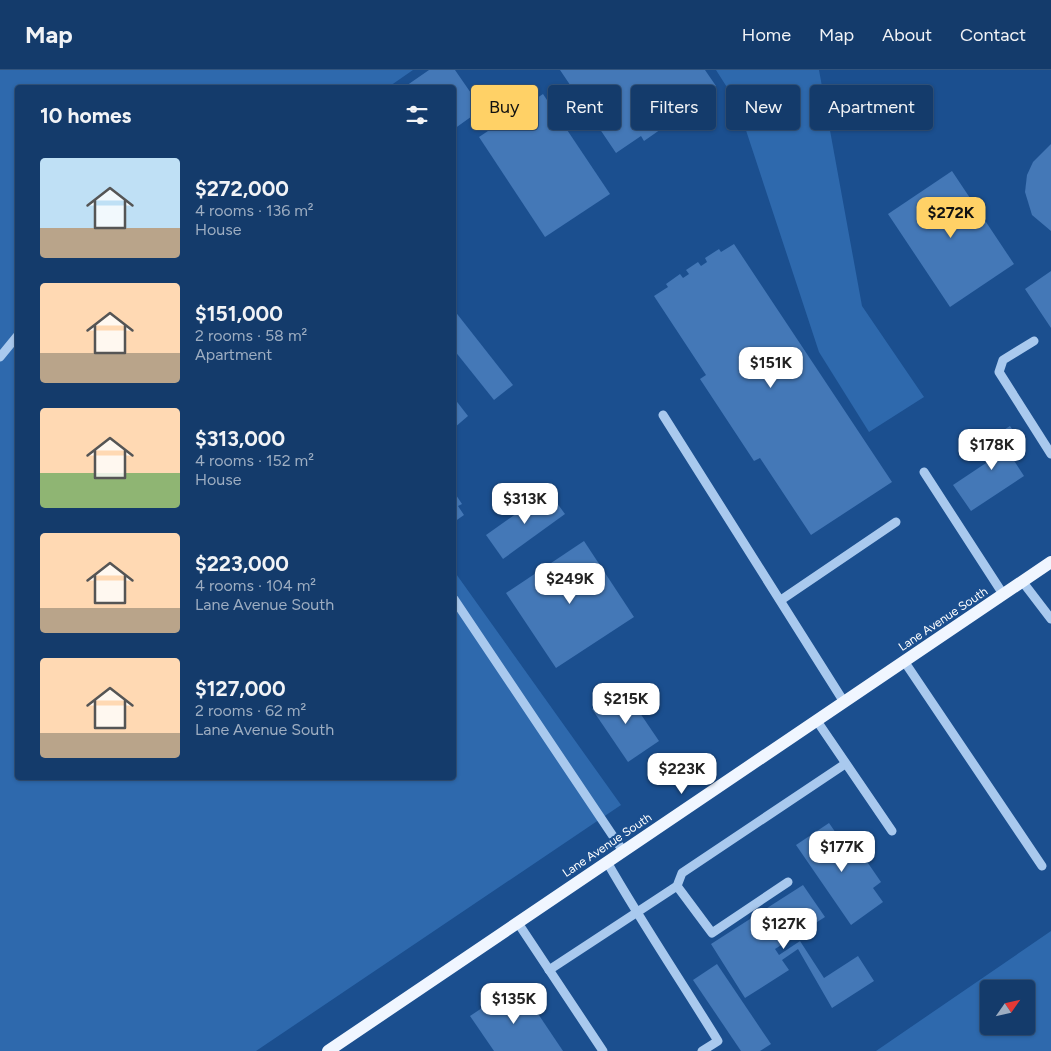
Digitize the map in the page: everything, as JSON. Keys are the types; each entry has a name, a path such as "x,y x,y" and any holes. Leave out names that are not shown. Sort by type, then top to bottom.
{"main road":[{"name":"Lane Avenue South","path":"328,1051 1051,562"}],"lane":[{"path":"0,357 15,339"},
{"path":"1034,341 1003,360 999,372 1051,454"},
{"path":"663,415 844,702"},
{"path":"924,472 1003,594"},
{"path":"781,600 896,522"},
{"path":"1022,581 1051,619"},
{"path":"456,602 623,851"},
{"path":"904,661 1042,866"},
{"path":"817,721 892,831"},
{"path":"549,970 677,886 682,873 846,764"},
{"path":"607,862 635,912 663,951 718,1040 702,1051"},
{"path":"677,886 712,933 788,882"},
{"path":"518,923 603,1051"}],"shaded area":[{"path":"0,70 413,70 391,85 15,85 15,780 456,780 456,574 621,805 256,1051 0,1051"},
{"path":"716,70 819,70 822,85 810,85 810,130 830,130 862,306 924,397 869,432 819,352 746,130 800,130 800,85 726,86"},
{"path":"1051,931 1051,1051 876,1051"}],"building":[{"path":"429,70 455,70 471,93 471,117 456,128 456,85 407,85"},
{"path":"560,70 705,70 715,85 631,85 631,130 660,130 644,141 641,136 616,153 600,130 621,130 621,85 570,85"},
{"path":"543,94 548,101 548,130 567,130 610,194 545,237 479,137 489,130 538,130 538,97"},
{"path":"1051,144 1051,231 1032,215 1025,192 1027,175 1033,162"},
{"path":"952,171 1014,264 950,307 888,214"},
{"path":"734,244 892,482 811,535 760,458 754,461 700,379 706,375 654,296 668,287 666,284 680,274 683,278 689,274 686,270 698,262 701,266 707,262 705,258 719,249 721,252"},
{"path":"1051,271 1051,328 1025,289"},
{"path":"456,313 513,385 494,400 456,352"},
{"path":"456,401 468,416 456,426"},
{"path":"1010,426 1022,444 1009,453 1024,476 971,511 953,485 992,459 982,444"},
{"path":"548,491 565,514 503,559 486,535"},
{"path":"456,495 462,504 458,506 464,515 456,521"},
{"path":"584,541 634,617 556,668 506,593"},
{"path":"623,688 659,741 628,762 592,709"},
{"path":"829,823 852,856 859,850 881,882 873,888 883,902 851,925 796,845"},
{"path":"803,885 825,917 775,949 779,955 800,941 824,978 858,956 874,981 832,1008 798,949 782,960 789,970 745,998 711,944"},
{"path":"717,964 771,1044 760,1051 741,1051 693,980"},
{"path":"518,984 563,1051 494,1051 470,1016"}]}
